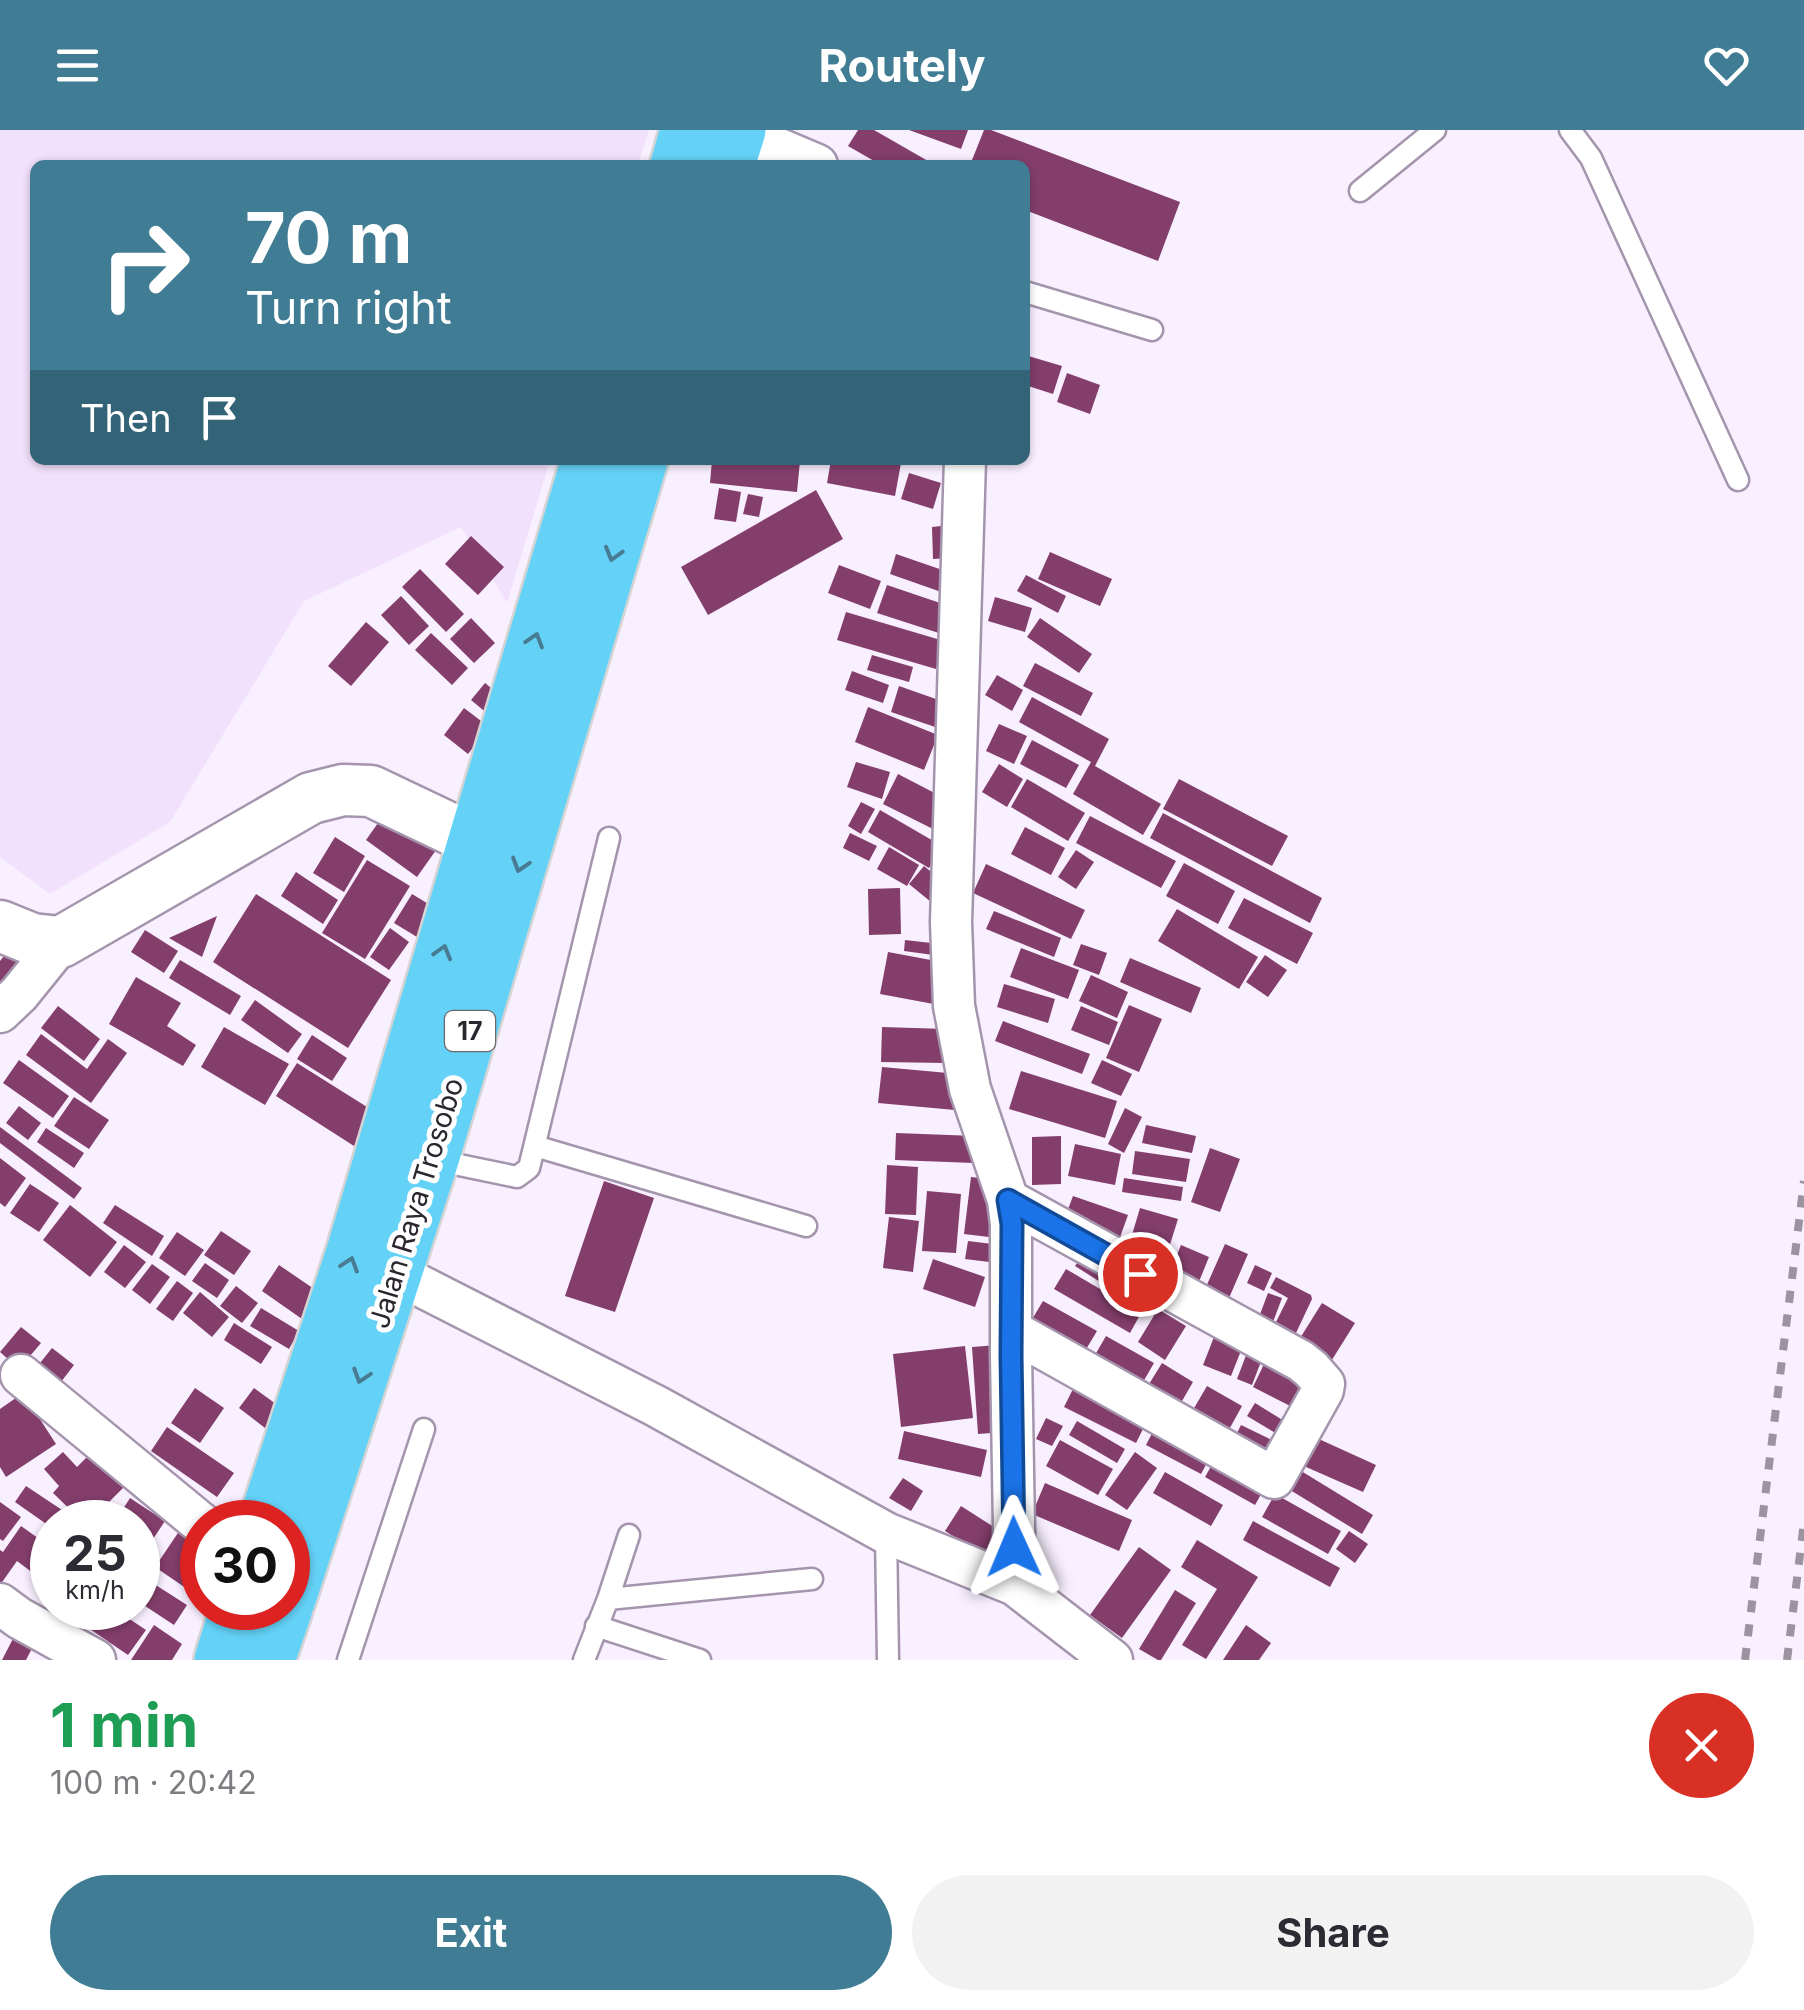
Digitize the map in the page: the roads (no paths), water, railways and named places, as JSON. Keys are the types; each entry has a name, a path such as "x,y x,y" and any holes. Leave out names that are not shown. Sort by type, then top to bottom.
{"highway":[{"path":"679,160 688,130"},
{"path":"729,160 738,130"},
{"name":"Jalan Raya Trosobo","path":"273,1500 354,1252 588,465"},
{"name":"Jalan Raya Trosobo","path":"310,1532 396,1273 638,465"},
{"path":"222,1660 231,1630"},
{"path":"267,1660 277,1630"}],"street":[{"path":"738,130 806,160"},
{"path":"965,465 951,922 954,1006 970,1089 1008,1200 1012,1224 1015,1585"},
{"path":"0,1012 61,942 311,798 343,790 372,790 476,840"},
{"path":"0,926 32,940 61,942"},
{"path":"1008,1200 1311,1368 1324,1384 1323,1390 1274,1478 1012,1331"},
{"path":"396,1273 656,1406 886,1533 1015,1585 1112,1660"},
{"path":"21,1375 180,1506"},
{"path":"0,1604 94,1660"}],"lane":[{"path":"1360,191 1435,130"},
{"path":"1570,130 1591,158 1738,480"},
{"path":"1030,293 1152,330"},
{"path":"430,1160 517,1177 529,1168 609,838"},
{"path":"535,1146 806,1226"},
{"path":"348,1660 424,1429"},
{"path":"886,1533 888,1660"},
{"path":"584,1660 629,1535"},
{"path":"608,1598 812,1579"},
{"path":"596,1626 700,1660"}],"railway":[{"path":"1745,1660 1804,1181"},
{"path":"1787,1660 1804,1522"}]}
